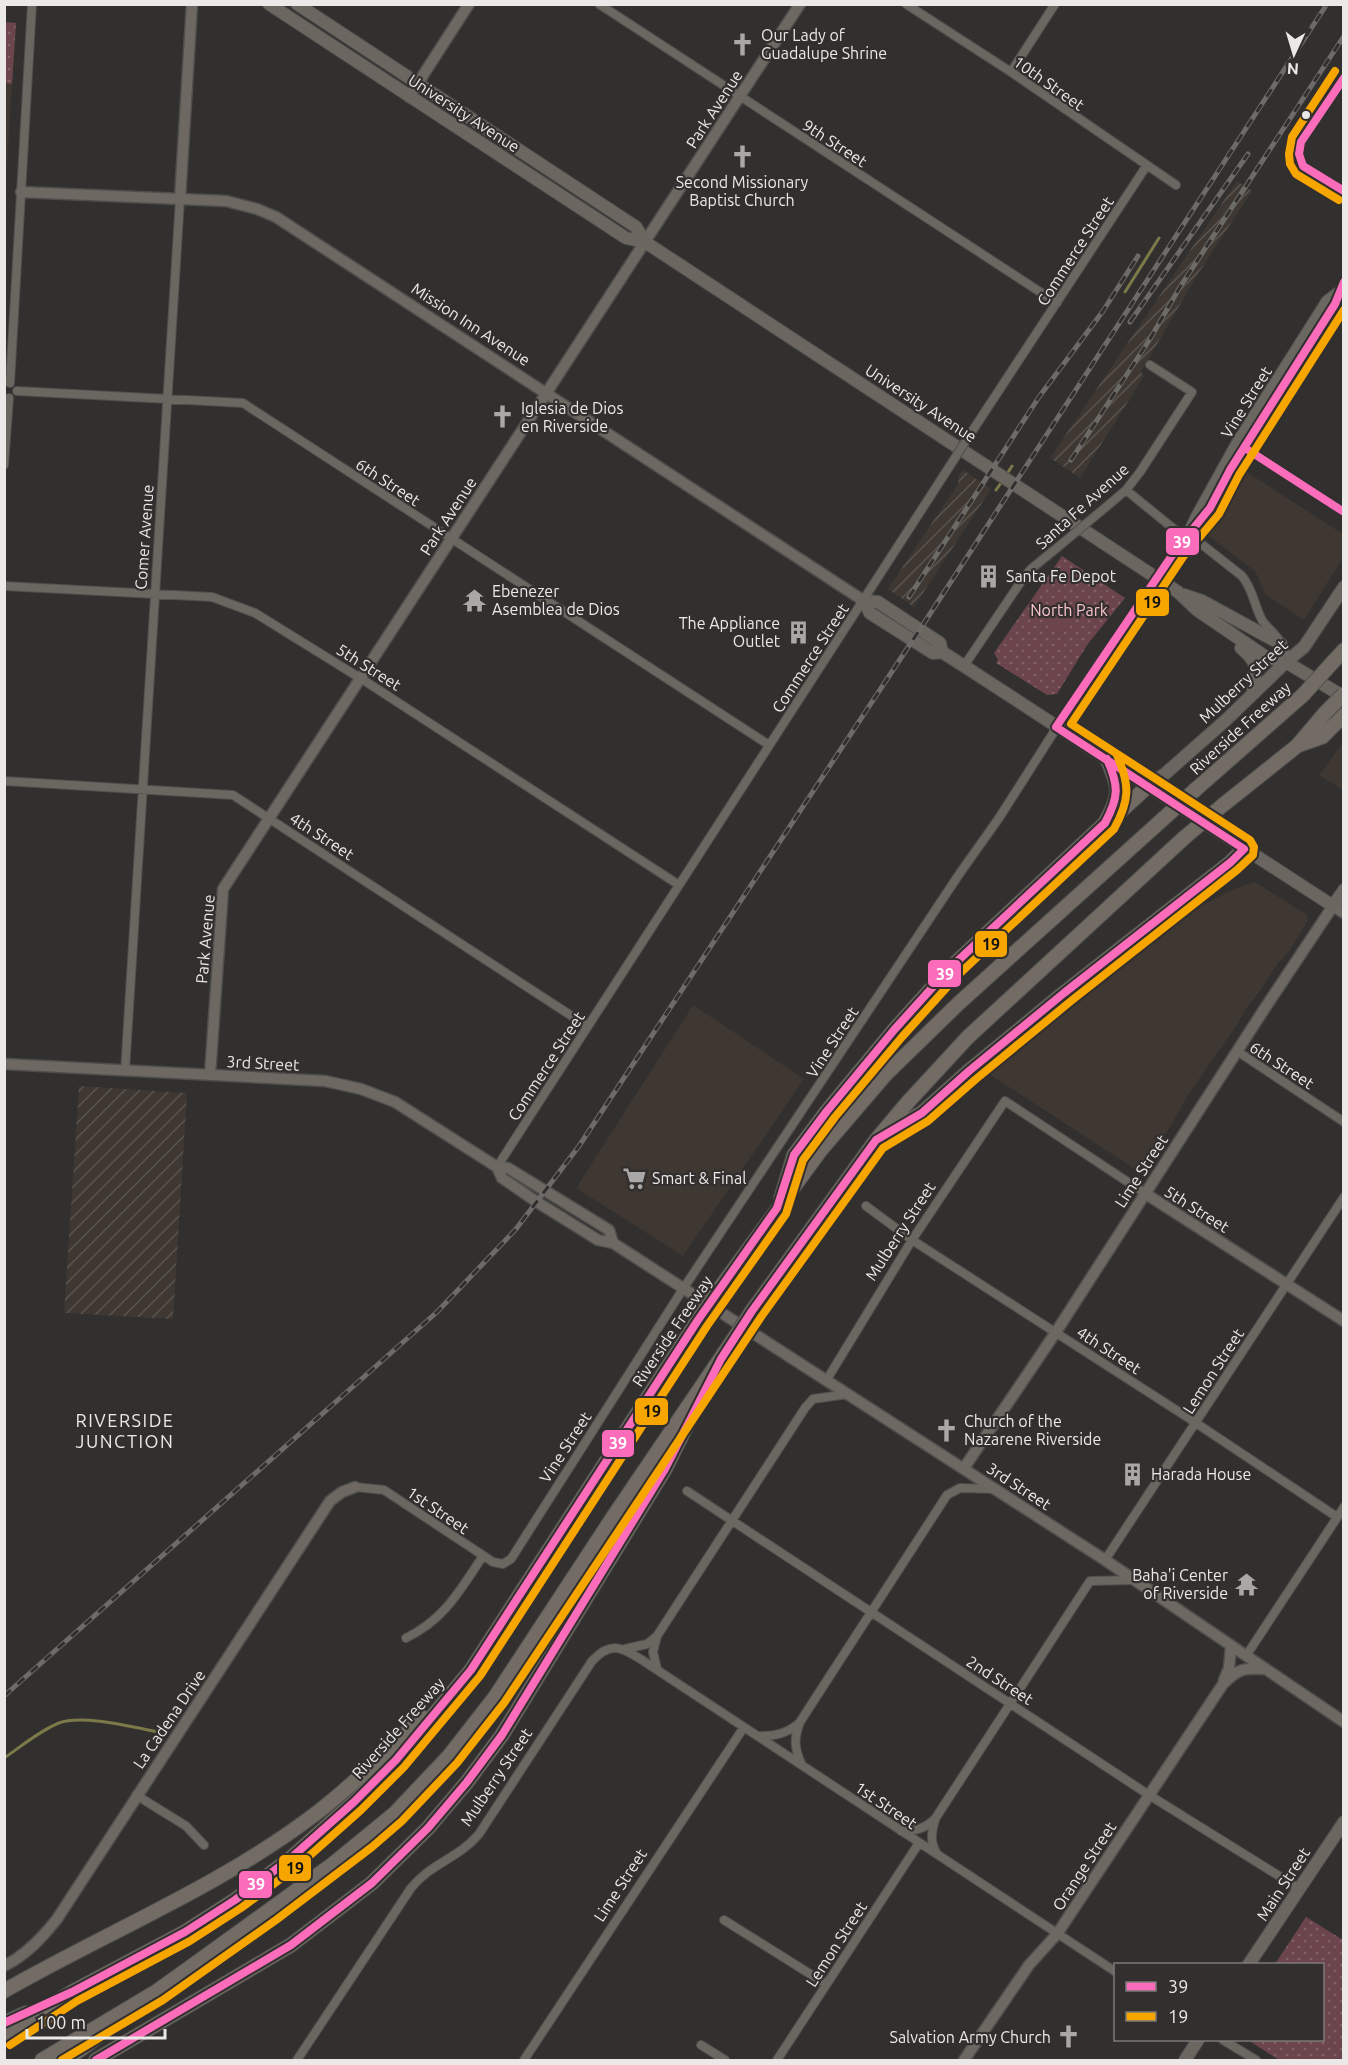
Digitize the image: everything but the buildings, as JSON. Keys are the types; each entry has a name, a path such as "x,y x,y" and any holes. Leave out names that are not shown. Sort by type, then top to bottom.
{"highway":[{"name":"Riverside Freeway","path":"4,2036 72,1992 185,1932 235,1900 291,1858 354,1802 396,1760 471,1670 698,1320 820,1151 886,1074 959,1003 1303,694 1344,651"},
{"path":"66,2061 157,1991 349,1852 394,1814 449,1756 495,1697 752,1311 876,1140 968,1037 1185,837 1297,746 1344,695"},
{"path":"1297,746 1322,737 1340,719"},
{"path":"777,1208 794,1155 894,1030 949,969 1105,823 1113,809 1118,789 1107,759"},
{"path":"1105,823 1114,819 1148,786"},
{"path":"876,1140 922,1113 969,1071 1231,862 1244,849"},
{"path":"96,2061 291,1946 356,1897 395,1862 454,1798 502,1735 664,1469 721,1359"},
{"path":"4,1991 231,1870 314,1815 392,1747 471,1670"},
{"path":"42,2061 157,1991"},
{"path":"4,2023 72,1992"}],"main road":[{"name":"Comer Avenue","path":"180,199 192,4"},
{"name":"University Avenue","path":"269,4 626,238 645,242 1178,592 1197,610 1266,657 1286,662 1344,695"},
{"name":"University Avenue","path":"297,4 636,227 645,242"},
{"path":"409,97 469,4"},
{"name":"Park Avenue","path":"210,1075 223,889 800,4"},
{"name":"Mission Inn Avenue","path":"21,192 226,201 257,209 276,217 864,601 870,613 933,653 942,652 1338,909"},
{"name":"Mulberry Street","path":"1148,786 1226,720 1304,647 1344,587"},
{"name":"University Avenue","path":"1178,592 1202,601 1281,644"},
{"path":"1228,631 1231,639 1254,662 1256,669 1253,693"},
{"path":"1281,644 1286,662"},
{"name":"Lime Street","path":"964,1468 1056,1332 1237,1051 1338,909 1344,890"},
{"name":"3rd Street","path":"4,1064 325,1081 361,1089 395,1102 497,1167 502,1178 537,1202 598,1240 613,1242 964,1468 1105,1560 1344,1722"},
{"name":"5th Street","path":"1146,1194 1344,1321"},
{"name":"La Cadena Drive","path":"4,1966 42,1938 75,1892 136,1795 181,1732 330,1501 342,1492 355,1487"},
{"name":"Orange Street","path":"964,2061 1029,1965 1057,1934 1223,1683 1229,1668 1231,1647"},
{"name":"Orange Street","path":"1223,1683 1241,1670 1265,1669"},
{"name":"Main Street","path":"1250,1963 1344,1822"},
{"path":"1185,2061 1197,2041"}],"street":[{"path":"4,465 7,396 15,395 16,391 14,385 7,385 32,4"},
{"name":"9th Street","path":"599,4 1057,303"},
{"name":"10th Street","path":"906,4 1176,184"},
{"path":"1011,72 1055,4"},
{"name":"Commerce Street","path":"497,1167 864,601 916,516 1147,165"},
{"name":"Comer Avenue","path":"124,1071 180,199"},
{"name":"Vine Street","path":"503,1563 511,1559 683,1289 999,818 1096,666 1175,551 1210,508 1230,470 1341,293 1344,281"},
{"name":"Vine Street","path":"1187,535 1236,442 1326,300 1341,293"},
{"name":"Santa Fe Avenue","path":"964,666 1031,569 1126,490 1192,392 1150,365"},
{"name":"6th Street","path":"16,391 243,403 769,745"},
{"path":"1236,442 1344,512"},
{"path":"1126,490 1174,529 1187,535 1242,576 1252,591 1262,618 1281,644"},
{"name":"5th Street","path":"4,586 212,597 255,613 360,678 679,885"},
{"name":"4th Street","path":"4,781 233,795 587,1026"},
{"name":"6th Street","path":"1237,1051 1344,1122"},
{"name":"5th Street","path":"1005,1101 1146,1194"},
{"name":"Mulberry Street","path":"826,1380 912,1240 1005,1101"},
{"name":"Lemon Street","path":"1105,1560 1344,1197"},
{"name":"4th Street","path":"866,1206 912,1240 1195,1422 1337,1517"},
{"path":"657,1669 653,1652 657,1636 805,1408 813,1399 848,1394"},
{"name":"1st Street","path":"355,1487 384,1490 483,1556 493,1562 503,1563"},
{"path":"801,1764 795,1749 795,1736 800,1722 948,1495 960,1488 996,1489"},
{"name":"2nd Street","path":"687,1491 1149,1795 1300,1889"},
{"path":"1246,1656 1344,1507"},
{"path":"406,1638 442,1613 483,1556"},
{"path":"901,1831 916,1831 926,1827 935,1819 1090,1581 1132,1580"},
{"name":"Mulberry Street","path":"297,2061 417,1880 430,1869 462,1852 479,1834 592,1660 600,1652 610,1647 625,1649 647,1644 657,1636"},
{"name":"1st Street","path":"625,1649 1114,1971"},
{"path":"757,1736 774,1736 790,1731 800,1722"},
{"name":"Lime Street","path":"524,2061 744,1728"},
{"path":"136,1795 186,1826 204,1845"},
{"path":"935,1819 931,1833 932,1845 938,1856"},
{"name":"Lemon Street","path":"777,2061 919,1843"},
{"path":"724,1920 826,1984"},
{"path":"1225,2041 1256,2061"},
{"path":"701,2044 725,2061"}],"shaded area":[{"path":"5,22 16,23 5,195"},
{"path":"1237,181 1252,191 1196,277 1141,372 1144,376 1080,478 1050,458"},
{"path":"963,470 991,489 914,607 888,589 958,484 959,475"},
{"path":"1245,471 1343,534 1343,558 1304,620 1266,595 1255,571 1207,535"},
{"path":"1343,743 1343,790 1319,775"},
{"path":"1255,882 1307,915 1308,920 1290,950 1245,1010 1188,1095 1142,1168 1135,1169 989,1074 1173,921 1182,921 1201,906 1236,888"},
{"path":"693,1005 804,1079 683,1256 576,1188"},
{"path":"79,1086 187,1093 173,1319 64,1313"}],"green space":[{"path":"4,22 16,23 12,84 5,83"},
{"name":"North Park","path":"1062,556 1125,598 1087,645 1057,694 1047,695 996,663 998,660 994,653"},
{"path":"1059,609 1064,610 1070,616 1070,626 1064,632 1059,633 1054,632 1048,626 1047,621 1048,616 1054,610"},
{"path":"1306,1917 1343,1940 1343,2060 1279,2060 1250,2041 1324,2041 1324,1963 1276,1963"}],"waterway":[{"path":"1125,292 1159,238"},
{"path":"1007,474 1012,466"},
{"path":"996,490 1003,480"},
{"path":"4,1758 44,1730 69,1721 95,1721 163,1733"}],"railway":[{"path":"4,1696 437,1312 516,1229 579,1146 926,620 1327,4"},
{"path":"1071,460 1150,339 1180,287 1344,36"},
{"path":"1130,322 1248,154"},
{"path":"909,597 1039,397 1103,311 1138,256"}],"transit line":[{"name":"19","path":"1335,71 1292,137 1289,154 1290,164 1296,174 1339,200"},
{"name":"39","path":"1344,78 1301,142 1299,154 1303,166 1344,191"},
{"name":"39","path":"96,2060 291,1945 372,1883 428,1828 467,1782 502,1735 665,1469 721,1359 752,1311 876,1140 922,1113 1064,993 1231,862 1244,849 1056,727 1175,551 1210,508 1230,470 1335,304 1344,282"},
{"name":"19","path":"62,2060 163,2000 276,1920 372,1847 402,1821 457,1763 504,1703 761,1317 883,1148 928,1121 1071,1001 1253,855 1254,847 1250,840 1071,724 1183,557 1219,514 1239,475 1344,310"},
{"name":"39","path":"1245,448 1344,512"},
{"name":"19","path":"10,2045 77,2001 190,1941 241,1908 298,1866 361,1810 404,1767 480,1676 707,1326 786,1214 803,1160 835,1117 957,976 1114,829 1123,809 1126,792 1124,775 1117,755"},
{"name":"39","path":"4,2023 72,1992 185,1932 235,1900 291,1858 354,1802 396,1760 471,1670 698,1320 777,1208 794,1155 827,1111 894,1030 949,969 1105,823 1113,806 1116,791 1114,777 1107,759"}],"place":[{"name":"Our Lady of Guadalupe Shrine","path":"743,44"},
{"name":"Second Missionary Baptist Church","path":"742,157"},
{"name":"Iglesia de Dios en Riverside","path":"503,417"},
{"name":"Santa Fe Depot","path":"988,576"},
{"name":"Ebenezer Asemblea de Dios","path":"474,600"},
{"name":"The Appliance Outlet","path":"798,632"},
{"name":"Smart & Final","path":"634,1178"},
{"name":"Church of the Nazarene Riverside","path":"946,1430"},
{"name":"Harada House","path":"1133,1474"},
{"name":"Baha'i Center of Riverside","path":"1246,1584"},
{"name":"Salvation Army Church","path":"1069,2037"}],"district":[{"name":"RIVERSIDE JUNCTION","path":"125,1431"}]}
